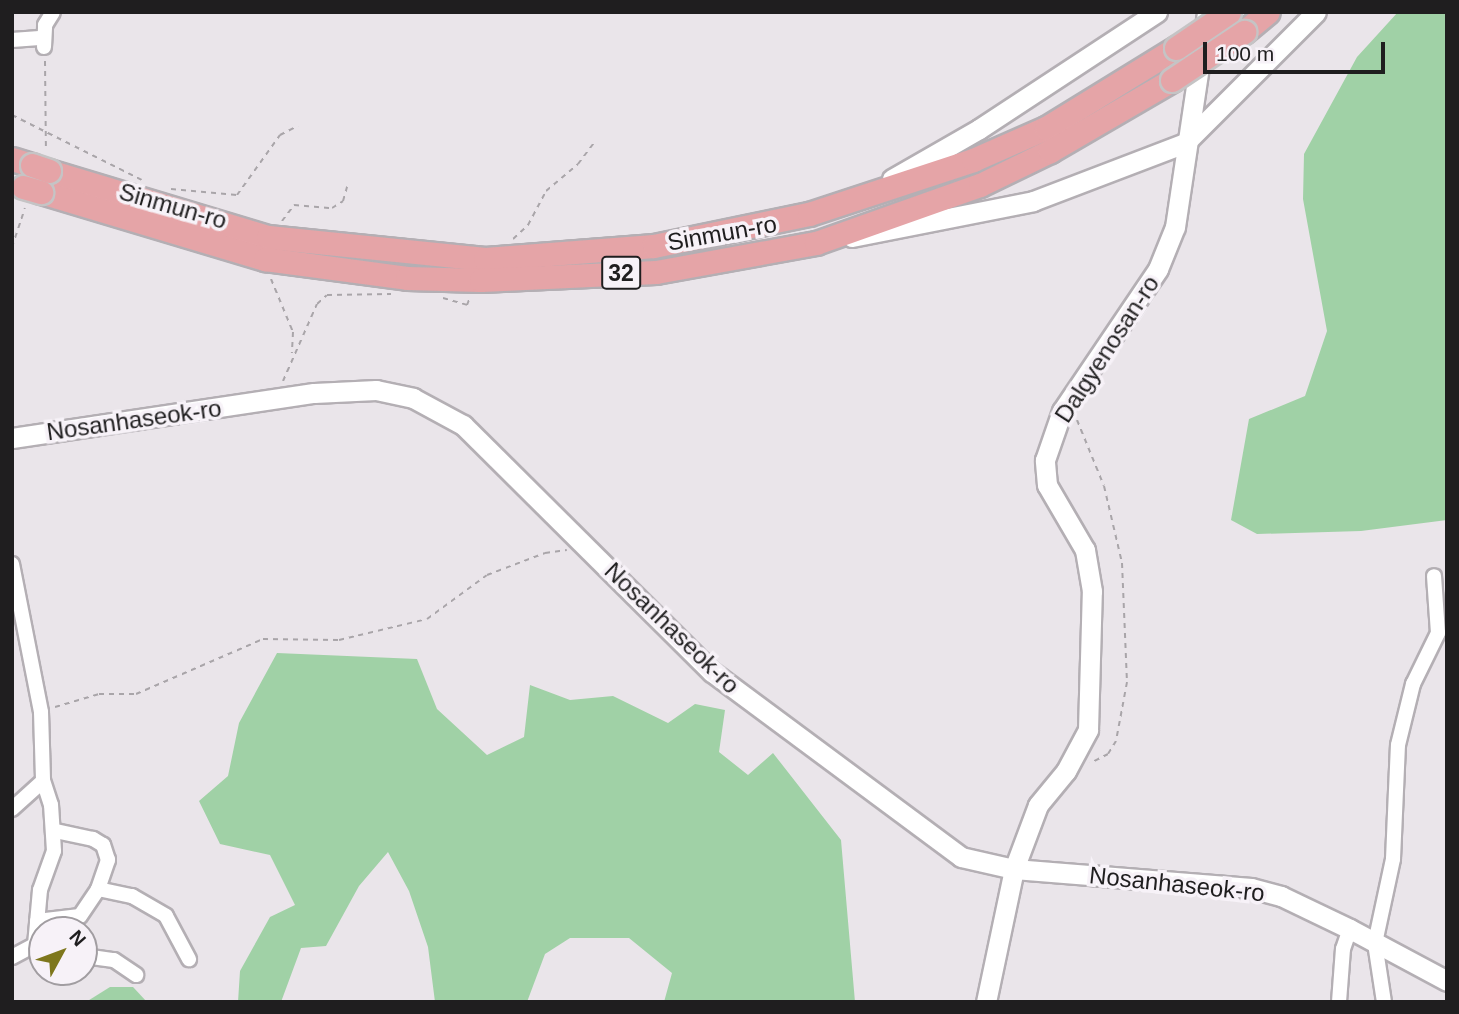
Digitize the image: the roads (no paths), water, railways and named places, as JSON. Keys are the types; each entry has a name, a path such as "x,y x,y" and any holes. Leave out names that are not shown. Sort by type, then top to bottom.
{"main road":[{"name":"Sinmun-ro","path":"28,176 268,237 485,259 654,246 836,205 973,160 1046,128 1229,12"},
{"name":"Sinmun-ro","path":"28,176 265,259 407,278 481,280 656,272 816,243 980,185 1050,151 1172,80 1244,32 1268,12"}],"street":[{"path":"12,40 43,42 53,12"},
{"path":"836,205 927,161 1157,12"},
{"name":"Dalgyenosan-ro","path":"986,1002 1014,869 1038,805 1066,771 1088,730 1093,591 1085,550 1047,485 1045,460 1062,411 1158,269 1175,227 1185,143 1207,12"},
{"path":"816,243 1033,201 1185,143 1316,12"},
{"name":"Nosanhaseok-ro","path":"12,438 277,398 376,390 413,398 463,425 712,673 961,858 1014,869 1251,888 1281,896 1447,981"},
{"path":"12,564 41,712 43,781 54,831 54,851 40,890 37,916"},
{"path":"1384,1002 1375,943 1390,882 1403,719 1413,684 1438,633 1434,576"},
{"path":"12,809 43,781"},
{"path":"54,831 103,845 107,860 99,889 76,916"},
{"path":"99,889 132,896 166,916 189,959"},
{"path":"1339,1002 1343,949 1350,929"},
{"path":"98,958 114,960 136,975"}]}
